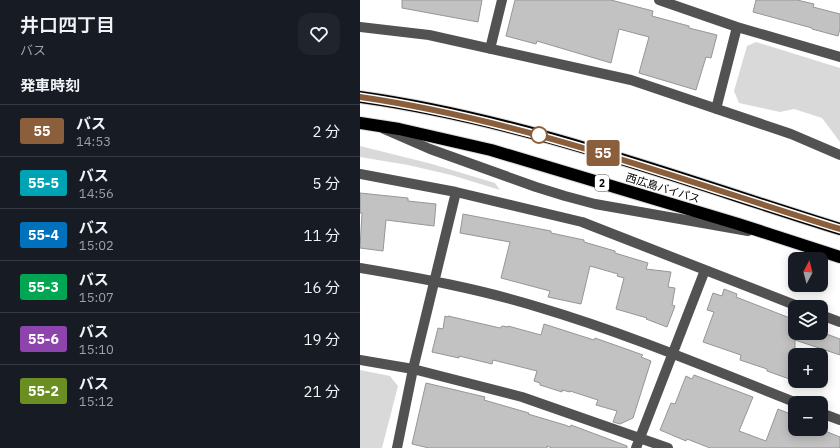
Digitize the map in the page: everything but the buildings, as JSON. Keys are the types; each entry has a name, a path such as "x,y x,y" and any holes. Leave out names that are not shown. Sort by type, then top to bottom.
{"highway":[{"name":"西広島バイパス","path":"360,97 402,103 497,124 580,146 840,229"},
{"name":"西広島バイパス","path":"360,123 399,129 491,150 770,234 840,257"}],"street":[{"path":"490,49 502,0"},
{"path":"659,0 737,27 840,57"},
{"path":"360,27 429,36 631,80 791,134 840,155"},
{"path":"716,109 737,27"},
{"path":"377,126 430,149 529,185 565,196 631,211 725,228 770,234"},
{"path":"360,174 456,192 582,222 788,302"},
{"path":"398,448 413,369 456,192"},
{"path":"360,268 434,281 537,306 606,328 788,399"},
{"path":"636,448 705,270"},
{"path":"828,318 840,322"},
{"path":"360,360 413,369 522,397 668,448"},
{"path":"828,416 840,420"}],"shaded area":[{"path":"756,42 840,68 840,142 822,118 794,109 780,112 739,103 734,91 747,46"},
{"path":"360,146 432,164 495,183 500,190 451,175 408,165 360,157"},
{"path":"360,370 390,376 398,386 382,448 360,448"}],"bus line":[{"name":"55","path":"360,97 402,103 497,124 588,148 840,229"}]}
